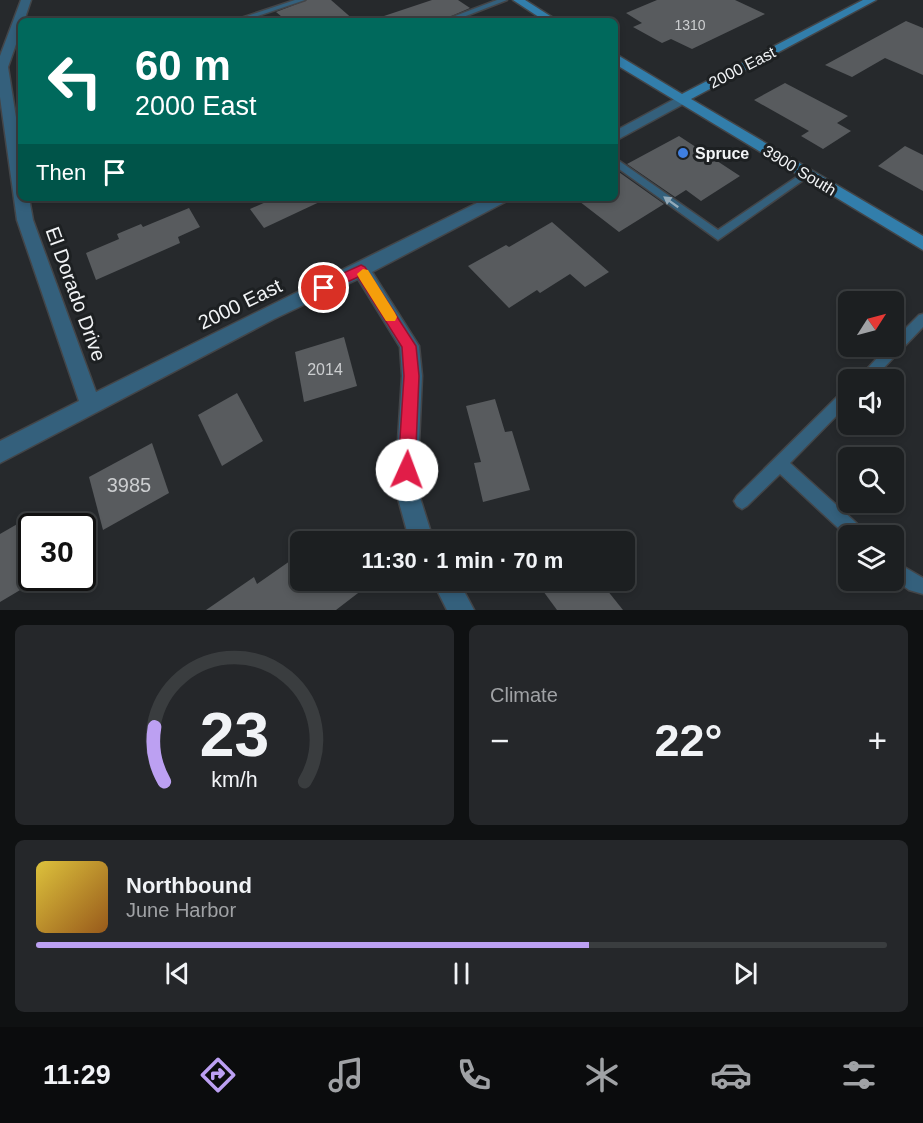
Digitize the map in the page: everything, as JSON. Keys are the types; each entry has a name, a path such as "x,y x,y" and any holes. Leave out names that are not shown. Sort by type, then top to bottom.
{"main road":[{"path":"518,0 548,18"},
{"name":"2000 East","path":"682,99 871,0"},
{"name":"3900 South","path":"618,61 923,244"}],"street":[{"name":"El Dorado Drive","path":"19,18 26,0"},
{"name":"El Dorado Drive","path":"18,22 2,67 18,176"},
{"path":"0,34 14,33"},
{"name":"2000 East","path":"618,135 682,99"},
{"name":"El Dorado Drive","path":"22,201 25,220 91,405"},
{"name":"2000 East","path":"0,452 494,201"},
{"path":"361,270 409,346 412,376 406,488 419,531"},
{"path":"450,591 461,610"}],"lane":[{"path":"245,18 302,0"},
{"path":"454,18 504,0"},
{"path":"618,163 718,236 807,174"},
{"path":"874,369 923,319"},
{"path":"742,501 838,405"},
{"path":"780,464 846,525"},
{"path":"904,576 915,584 923,586"}],"building":[{"path":"307,0 331,0 352,18 283,18 276,12"},
{"path":"432,0 458,0 470,8 447,18 381,17"},
{"path":"657,0 735,0 765,14 692,49 671,39 662,43 633,27 642,23 626,13"},
{"path":"906,21 923,28 923,75 885,58 852,77 825,65"},
{"path":"785,83 848,116 837,123 851,131 823,149 801,136 809,131 754,100"},
{"path":"679,136 740,176 701,201 686,190 675,197 627,164"},
{"path":"905,146 923,155 923,191 878,166"},
{"path":"618,171 664,204 619,232 579,201 618,201"},
{"path":"268,201 322,201 264,228 250,209"},
{"path":"189,208 200,227 178,237 180,243 96,280 86,253 119,239 117,234 141,224 143,227"},
{"path":"552,222 609,272 585,287 570,274 540,293 537,290 509,308 468,266 506,245 509,247"},
{"path":"344,337 357,386 304,402 295,352"},
{"path":"237,393 263,441 222,466 198,415"},
{"path":"495,399 505,432 512,431 530,490 483,502 474,463 481,462 466,406"},
{"path":"152,443 169,493 103,530 89,477"},
{"path":"18,524 19,591 0,602 0,534"},
{"path":"290,561 290,591 361,591 336,610 206,610 254,577 257,584"},
{"path":"543,591 608,591 623,610 557,610"}],"slow traffic":[{"path":"363,274 391,317"}],"place":[{"name":"Spruce","path":"683,153"}],"route":[{"path":"324,288 361,270 409,346 412,376 407,470"}]}
